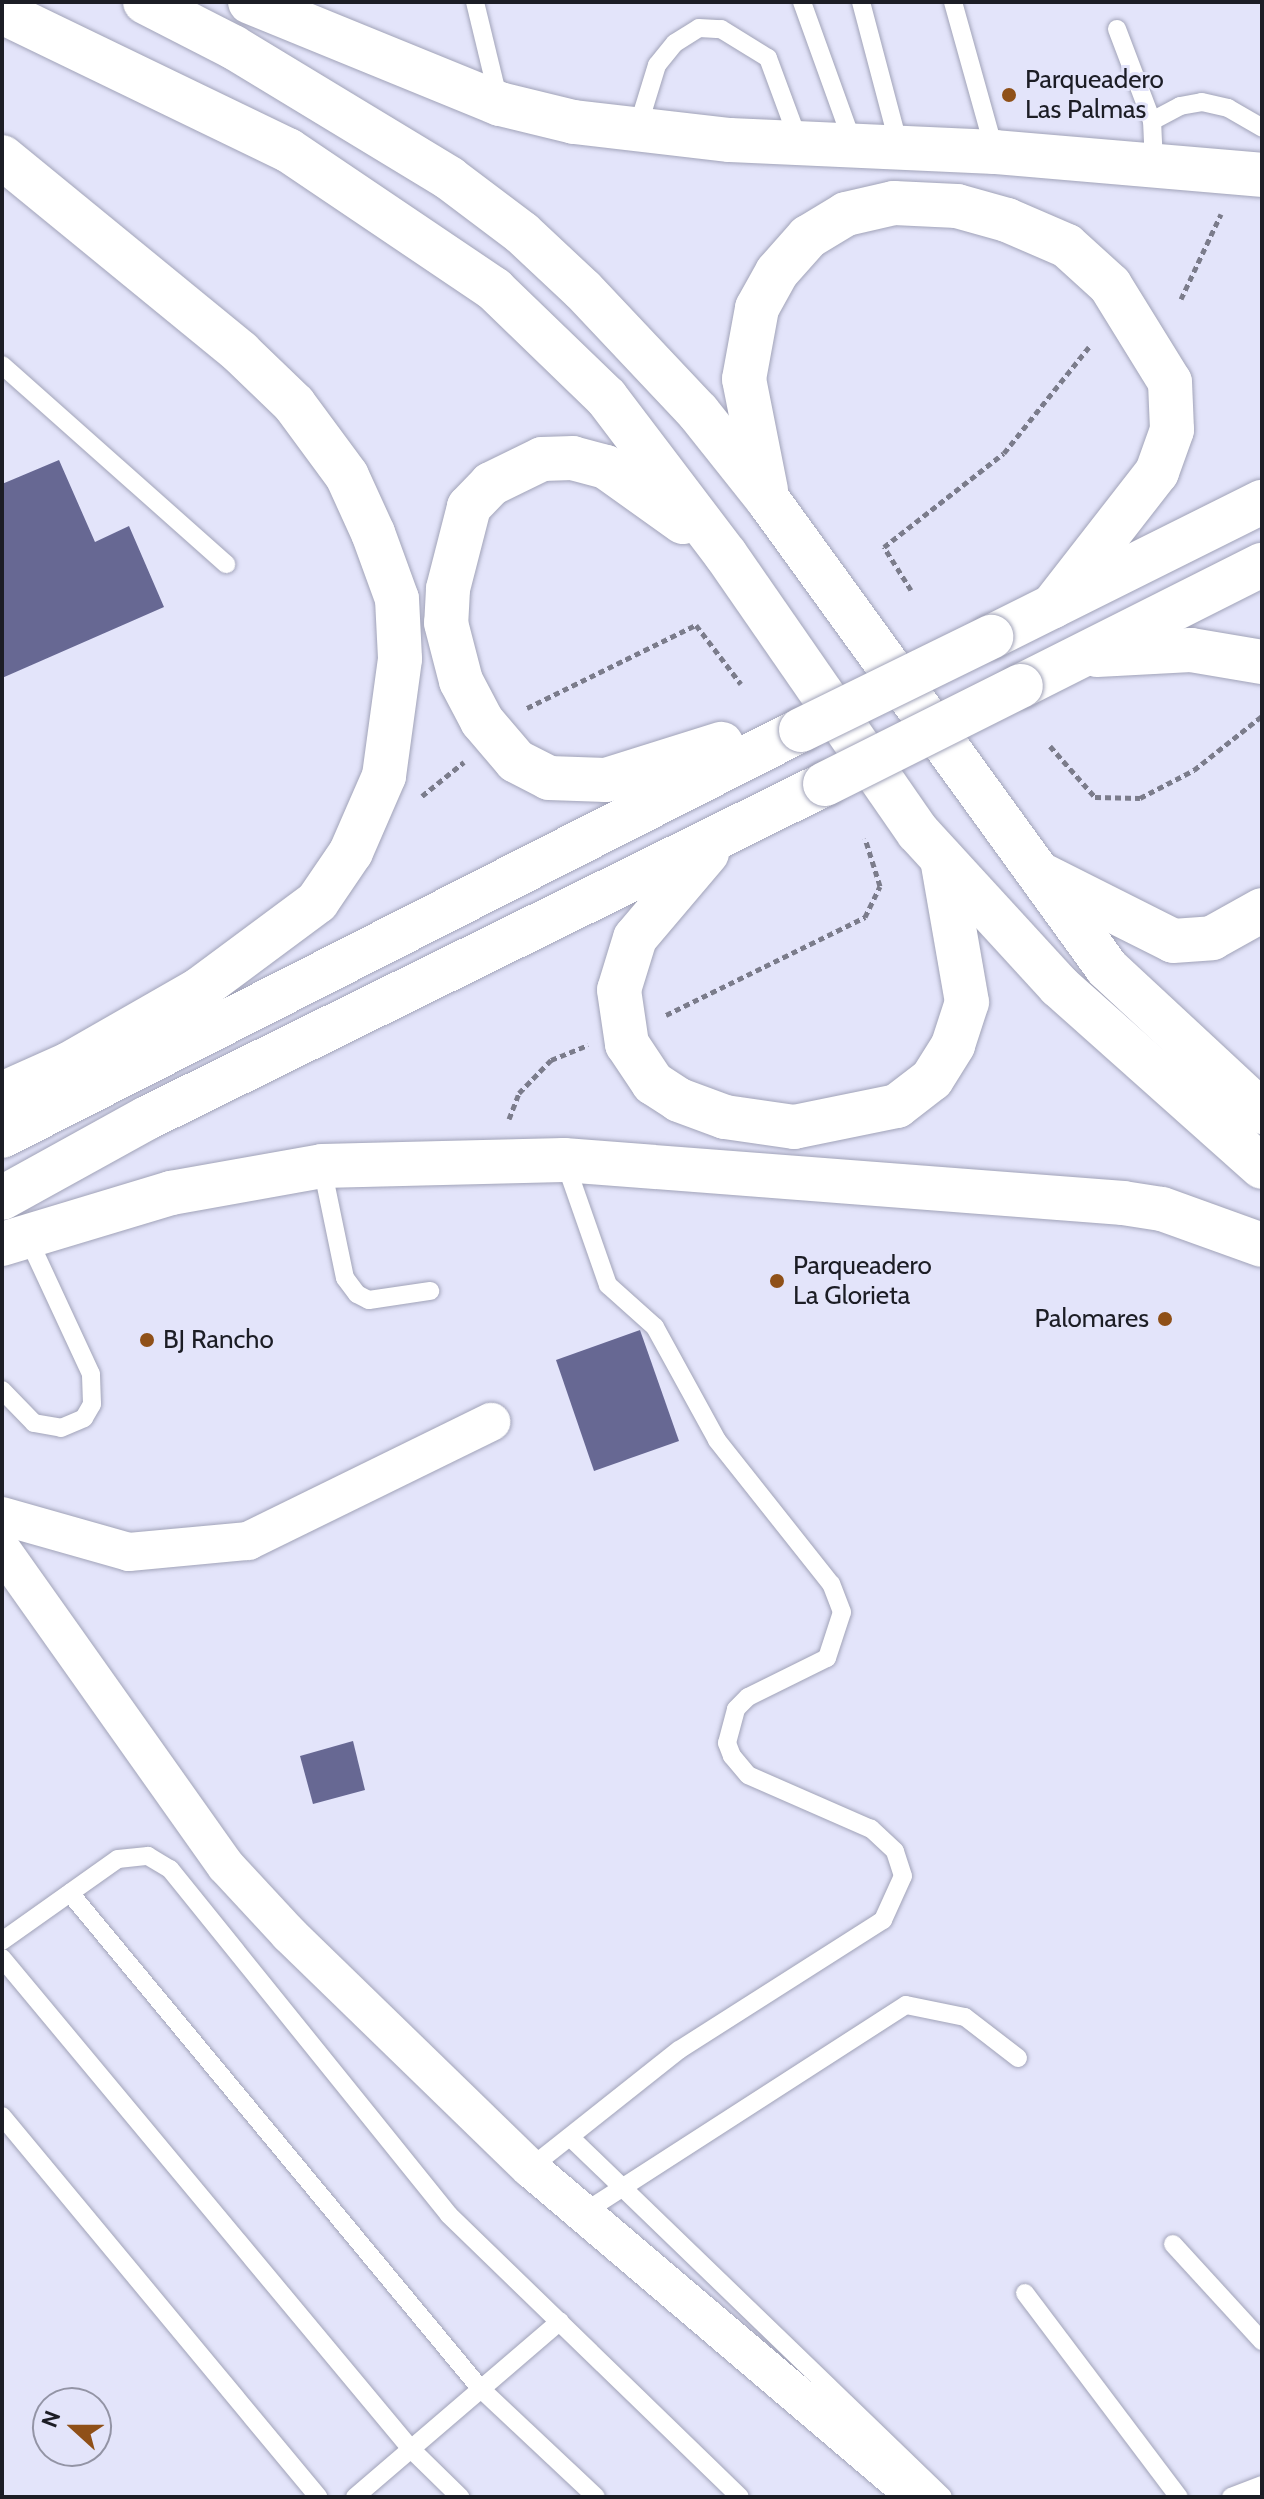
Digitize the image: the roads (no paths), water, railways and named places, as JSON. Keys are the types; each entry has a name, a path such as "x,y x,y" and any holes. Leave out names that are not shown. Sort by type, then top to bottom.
{"main road":[{"path":"145,2 411,154 522,233 698,412 768,500 1029,868 1107,968 1262,1112"},
{"path":"250,2 500,104 637,130 800,145 995,152 1153,142 1251,174"},
{"path":"2,12 288,150 494,289 606,397 726,555 942,859 1059,986 1262,1167"},
{"path":"2,157 240,352 294,404 347,476 373,533 397,599 400,659 384,776 351,852 317,902 137,1027 2,1094"},
{"path":"768,500 744,379 757,308 777,272 808,237 846,214 894,203 957,206 1007,220 1067,246 1110,285 1170,382 1172,430 1157,472 1052,607"},
{"path":"726,555 606,467 573,458 542,459 491,484 469,507 448,589 446,623 461,681 516,761 549,778 606,780 753,733 801,730"},
{"path":"2,1136 801,730 1262,502"},
{"path":"2,1198 147,1118 724,835 1262,565"},
{"path":"1079,657 1191,650 1262,662"},
{"path":"724,835 635,938 619,990 627,1044 653,1083 679,1100 725,1117 794,1127 897,1106 932,1079 953,1045 967,1002 942,859"},
{"path":"1029,868 1173,941 1212,938 1262,910"},
{"path":"14,1239 171,1193 322,1166 564,1160 1123,1203 1162,1209 1262,1245"}],"street":[{"path":"2,1516 129,1552 248,1541 491,1422"},
{"path":"2,1550 226,1866 394,2042 530,2168 917,2497"}],"lane":[{"path":"475,2 500,104"},
{"path":"802,2 854,147"},
{"path":"861,2 900,149"},
{"path":"953,2 995,152"},
{"path":"637,130 657,65 675,43 699,28 721,29 768,58 800,145"},
{"path":"1117,29 1153,142 1202,102 1262,128"},
{"path":"2,365 226,564"},
{"path":"530,2168 679,2050 883,1920 903,1876 895,1851 871,1829 748,1775 732,1756 727,1743 736,1709 748,1697 827,1658 842,1612 831,1584 717,1440 655,1327 608,1285 564,1160"},
{"path":"322,1166 345,1278 357,1294 369,1300 430,1291"},
{"path":"2,1390 34,1423 61,1428 84,1418 92,1404 91,1374 14,1239"},
{"path":"2,1941 118,1859 148,1856 170,1869 364,2117 449,2215 740,2497"},
{"path":"70,1893 480,2388 596,2497"},
{"path":"2,1958 411,2449 460,2497"},
{"path":"583,2213 619,2185 906,2005 965,2017 1018,2058"},
{"path":"2,2116 318,2497"},
{"path":"570,2137 943,2497"},
{"path":"1173,2244 1262,2341"},
{"path":"1025,2293 1179,2497"},
{"path":"355,2497 560,2321"},
{"path":"1231,2497 1262,2485"}],"place":[{"name":"Parqueadero Las Palmas","path":"1009,95"},
{"name":"Parqueadero La Glorieta","path":"777,1281"},
{"name":"Palomares","path":"1165,1319"},
{"name":"BJ Rancho","path":"147,1340"}]}
